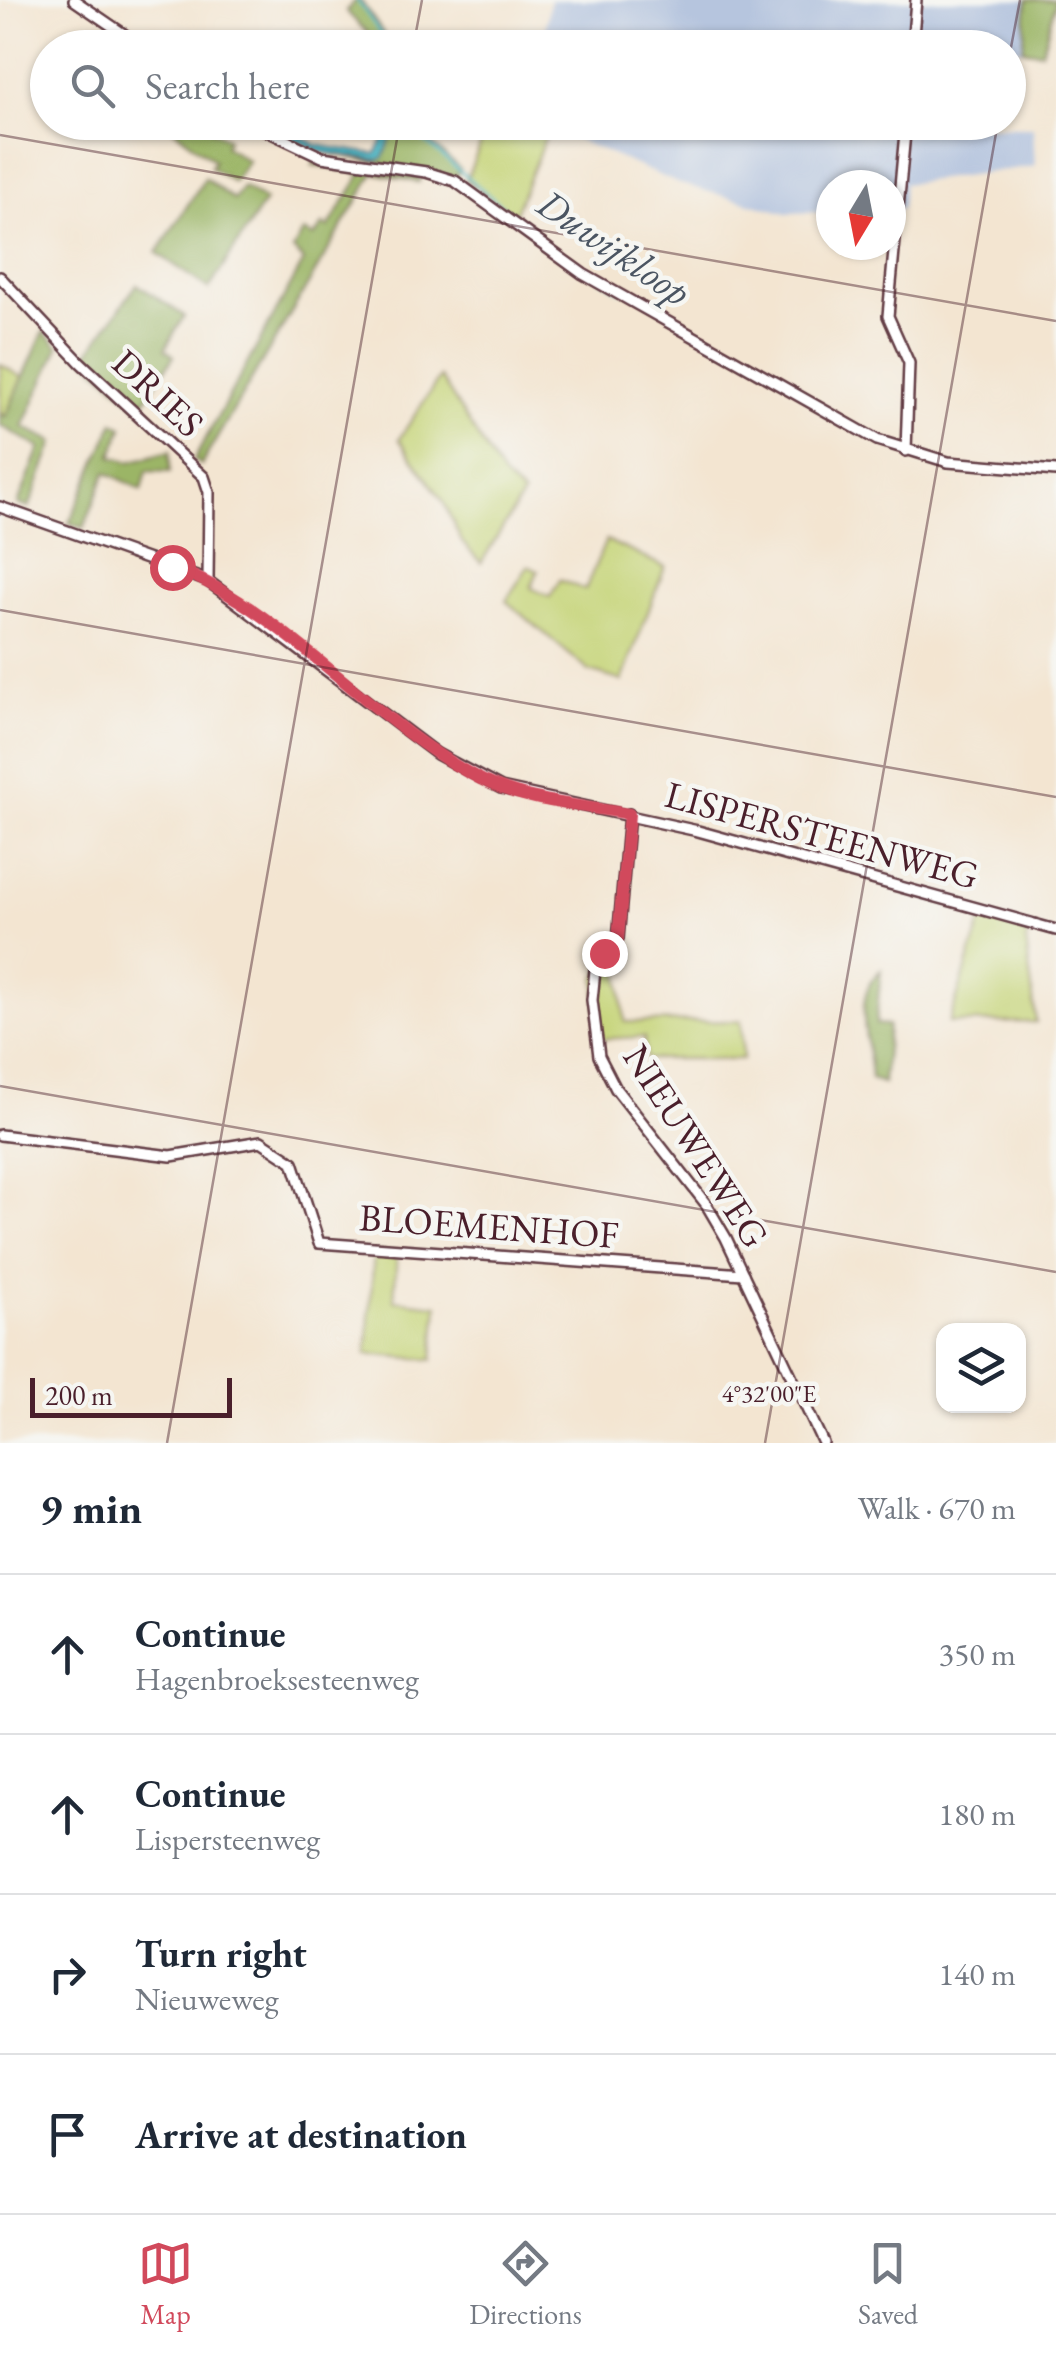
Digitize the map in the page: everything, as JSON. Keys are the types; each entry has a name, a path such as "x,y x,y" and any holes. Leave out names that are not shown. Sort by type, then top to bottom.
{"street":[{"path":"74,0 118,30"},
{"path":"914,30 916,0"},
{"path":"286,140 322,157 426,172 456,182 583,274 860,432 906,451 972,466 1056,471"},
{"path":"904,140 888,316 909,364 906,451"},
{"name":"DRIES","path":"0,277 80,362 204,477 210,492 208,580"},
{"name":"LISPERSTEENWEG","path":"0,507 208,580 458,766 526,796 629,814 1056,930"},
{"name":"NIEUWEWEG","path":"629,814 618,939 595,970 592,1000 599,1056 635,1116 706,1204 822,1443"},
{"name":"BLOEMENHOF","path":"0,1135 171,1156 261,1141 293,1162 320,1244 743,1274"}],"shaded area":[{"path":"550,0 1027,0 1025,30 545,30"},
{"path":"1026,127 1033,127 1035,166 906,184 906,170 816,170 816,212 786,213 677,183 577,140 1026,140"}],"green space":[{"path":"360,0 381,30 364,30 346,11"},
{"path":"1027,0 1056,0 1042,52 1026,50"},
{"path":"187,140 228,140 225,146 248,161 233,182 210,167 214,161"},
{"path":"387,140 427,140 460,169 456,177 320,152 378,160"},
{"path":"482,140 544,140 514,215 466,180"},
{"path":"316,160 421,177 419,182 374,173 201,465 194,460 304,261 293,250 303,232 314,237 323,225 328,228 362,173 313,165"},
{"path":"205,178 234,200 243,187 265,201 209,289 157,253"},
{"path":"137,284 184,316 165,349 174,356 140,408 85,358"},
{"path":"44,331 59,347 23,427 54,442 29,508 18,504 40,448 0,425 0,414 6,416"},
{"path":"0,364 22,377 6,416 0,414"},
{"path":"440,377 503,477 523,495 481,563 462,542 443,501 399,439"},
{"path":"114,422 123,427 112,456 129,462 170,451 170,472 147,471 142,490 106,472 84,528 69,523"},
{"path":"606,540 665,567 622,681 589,671 506,601 528,566 538,571 531,588 550,597 560,580 585,590"},
{"path":"983,916 1029,929 1026,941 1036,1022 949,1023"},
{"path":"610,951 617,952 625,1022 741,1021 743,1059 646,1059 644,1037 598,1039 596,979"},
{"path":"881,970 876,1024 888,1025 883,1083 871,1079 864,1021 866,993"},
{"path":"374,1252 397,1253 394,1300 438,1305 433,1360 367,1354"}],"water":[{"path":"295,140 308,140 317,145 376,154 383,140 390,140 384,157 378,160 320,152"}],"waterway":[{"name":"Duwijkloop","path":"357,0 378,30"},
{"name":"Duwijkloop","path":"423,140 534,233"},
{"name":"Duwijkloop","path":"581,267 621,291"}],"route":[{"path":"172,567 223,590 437,754 482,780 526,796 629,814 618,939 604,953"}]}
